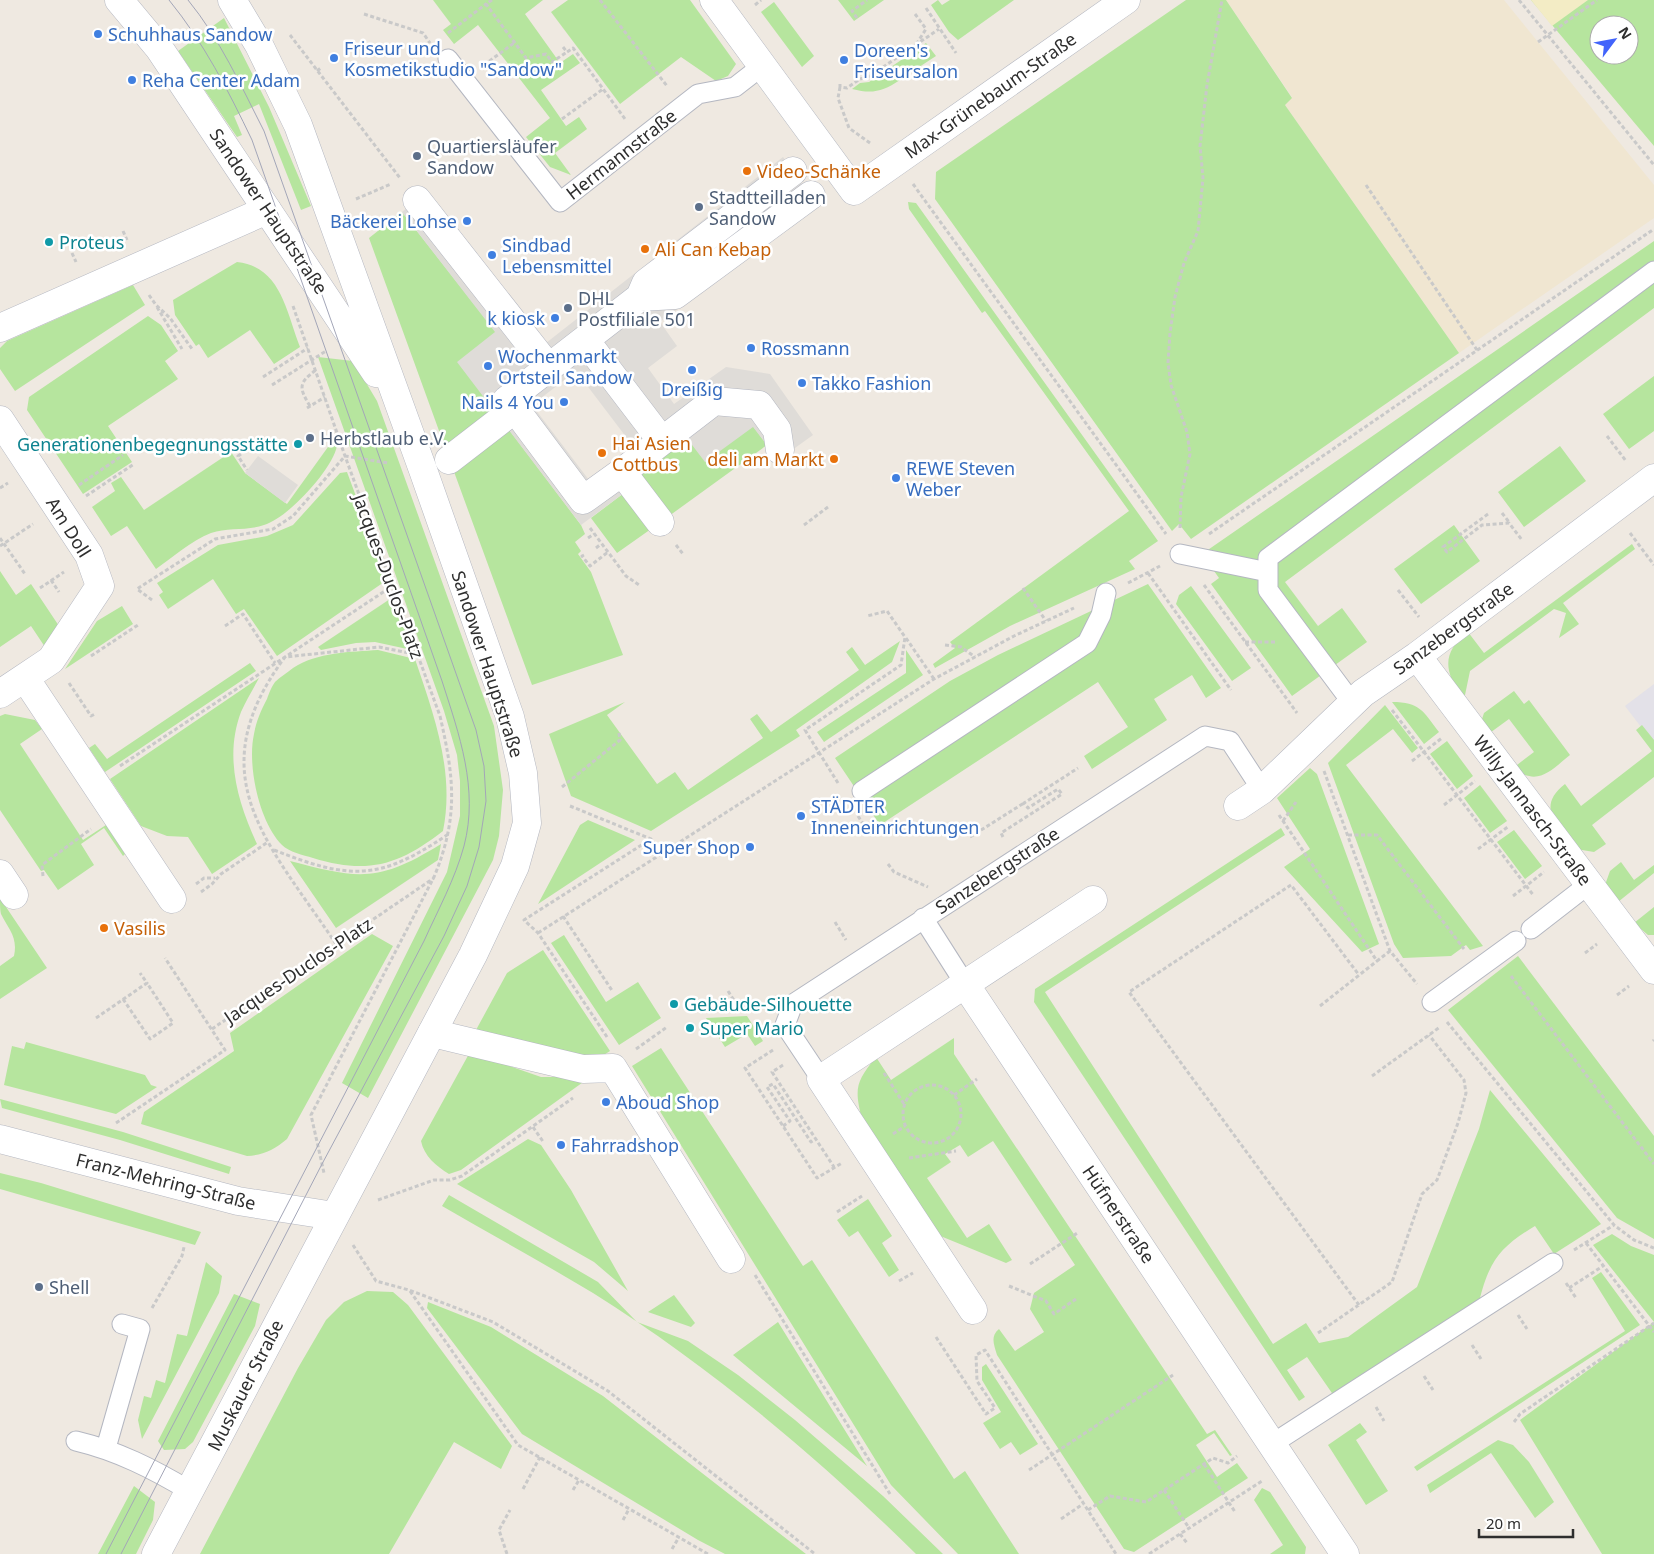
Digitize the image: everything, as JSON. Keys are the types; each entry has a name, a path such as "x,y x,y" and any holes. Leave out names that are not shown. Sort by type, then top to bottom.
{"street":[{"name":"Sandower Hauptstraße","path":"118,0 159,48 380,378 409,430"},
{"name":"Sandower Hauptstraße","path":"232,0 259,45 298,125 409,430 510,717 523,773 527,814 527,823 515,866 473,955 334,1216"},
{"path":"714,0 762,66"},
{"name":"Max-Grünebaum-Straße","path":"762,66 854,191 1126,0"},
{"path":"780,450 776,430 759,405 714,401 622,472 588,523 508,400 640,298 646,283 793,171"},
{"path":"640,298 675,295 811,195"},
{"path":"418,200 549,368"},
{"path":"0,328 267,210"},
{"path":"585,340 662,441"},
{"path":"449,460 515,410"},
{"name":"Am Doll","path":"0,420 63,503 90,555 100,586 51,660 0,694"},
{"path":"622,472 660,522"},
{"name":"Sanzebergstraße","path":"1238,806 1262,790 1363,694 1417,656 1654,478"},
{"name":"Willy-Jannasch-Straße","path":"1417,656 1589,884 1648,969"},
{"path":"25,678 172,899"},
{"path":"821,1079 1093,900"},
{"name":"Hüfnerstraße","path":"965,984 1345,1554"},
{"path":"432,1033 583,1069 613,1068 731,1259"},
{"name":"Sanzebergstraße","path":"821,1079 876,1183 973,1310"},
{"name":"Franz-Mehring-Straße","path":"0,1139 238,1200 334,1216"},
{"name":"Muskauer Straße","path":"156,1554 334,1216"}],"lane":[{"name":"Hermannstraße","path":"448,59 560,202 698,94 735,87 762,66"},
{"path":"1353,704 1268,590 1268,558 1654,271"},
{"path":"1180,554 1268,572"},
{"path":"862,791 1087,643 1101,615 1106,593"},
{"name":"Sanzebergstraße","path":"821,1079 785,1025 793,1004 924,918 1204,736 1230,741 1262,790"},
{"path":"1531,929 1589,884"},
{"path":"924,918 965,984"},
{"path":"1432,1002 1516,941"},
{"path":"1272,1444 1561,1259"},
{"path":"106,1448 131,1327"},
{"path":"76,1441 106,1448 138,1461 190,1491"}],"path":[{"path":"448,34 492,0"},
{"path":"600,0 683,106"},
{"path":"756,4 761,0"},
{"path":"857,18 852,11 867,0"},
{"path":"1180,554 1181,497 1190,454 1187,432 1170,378 1168,363 1170,333 1180,280 1198,232 1202,178 1200,146 1207,85 1222,0"},
{"path":"1519,0 1654,165"},
{"path":"1538,42 1597,0"},
{"path":"486,4 526,58 546,54 552,62 573,48 616,107"},
{"path":"926,8 956,53"},
{"path":"364,14 423,33 432,46"},
{"path":"915,14 926,30 919,37 917,44"},
{"path":"285,29 401,179 351,202"},
{"path":"849,128 838,98 840,85 847,88 860,79 870,76 939,29"},
{"path":"495,57 514,43"},
{"path":"563,47 567,52"},
{"path":"317,70 322,67"},
{"path":"562,118 603,89"},
{"path":"912,182 1302,720"},
{"path":"1366,185 1478,350"},
{"path":"1180,554 1654,229"},
{"path":"123,231 127,241"},
{"path":"72,253 77,262"},
{"path":"132,270 156,305 182,349"},
{"path":"156,305 170,318 192,349"},
{"name":"Jacques-Duclos-Platz","path":"293,305 345,456 420,655 440,716 450,758 453,796 446,849 434,877 311,1115 334,1216"},
{"path":"272,385 351,334"},
{"path":"263,377 308,348"},
{"path":"310,406 302,392 302,386 305,378 316,370"},
{"path":"306,408 325,396"},
{"path":"1607,436 1627,463"},
{"path":"2,545 63,503 123,454"},
{"path":"241,454 238,456 247,470"},
{"path":"152,600 138,589 216,539 273,529 293,516 345,456 423,470"},
{"path":"63,503 134,464"},
{"path":"804,525 828,507"},
{"path":"1502,513 1523,540"},
{"path":"1488,514 1443,547 1447,552 1482,526 1509,523"},
{"path":"588,523 601,544 626,576 639,585"},
{"path":"1625,527 1654,565"},
{"path":"0,538 2,545 25,574"},
{"path":"596,548 601,544"},
{"path":"584,555 582,556 590,566 608,552"},
{"path":"1148,573 1231,690"},
{"path":"94,783 394,585"},
{"path":"1024,588 1046,621"},
{"path":"1398,590 1420,618"},
{"path":"538,933 818,751 934,679 1046,621 1106,593"},
{"path":"867,616 888,611 934,679"},
{"path":"225,626 243,614 275,663"},
{"path":"88,658 138,624"},
{"path":"818,751 805,730 901,665 906,637"},
{"path":"945,645 961,647 975,657"},
{"path":"336,944 273,850 252,810 243,773 243,742 252,711 268,679 285,657 380,648 420,655"},
{"path":"69,682 91,716 95,714"},
{"path":"1390,707 1548,915"},
{"path":"562,787 620,740 620,733"},
{"path":"1412,761 1446,734"},
{"path":"1321,764 1390,951 1614,1225 1634,1240 1654,1248"},
{"path":"970,837 1078,768"},
{"path":"1444,805 1480,778"},
{"path":"1004,838 1001,833 1062,794 1058,789 1028,808 1024,802"},
{"path":"1262,790 1377,961"},
{"path":"570,806 651,839 661,854"},
{"path":"856,812 869,832"},
{"path":"1478,849 1514,823"},
{"path":"46,874 43,876 42,865 122,824"},
{"path":"273,850 296,858 358,873 388,868 410,859 447,835"},
{"path":"1348,835 1377,835 1478,968"},
{"path":"651,839 524,920 538,933 622,1059 613,1068 462,1176 450,1180 434,1180 334,1216 376,1281 409,1290 494,1322 608,1392 815,1554"},
{"path":"206,888 221,874 268,842"},
{"path":"888,864 894,872 928,887 924,918"},
{"path":"1513,896 1548,869"},
{"name":"Jacques-Duclos-Platz","path":"116,1123 225,1050 212,1029 434,877"},
{"path":"1359,975 1291,885 1129,992 1359,1305"},
{"path":"563,916 613,992"},
{"path":"835,922 846,940"},
{"path":"1585,953 1603,940"},
{"path":"1320,1006 1390,951"},
{"path":"1496,955 1654,1164"},
{"path":"165,958 212,1029"},
{"path":"1617,995 1648,969"},
{"path":"123,999 150,1039 173,1024 140,973"},
{"path":"96,1018 147,983"},
{"path":"728,991 737,1005"},
{"path":"702,1012 737,1005 747,1005"},
{"path":"1372,1076 1439,1028"},
{"path":"1318,1333 1392,1282 1422,1194 1437,1180 1458,1123 1466,1093 1464,1080 1429,1035"},
{"path":"776,1048 745,1068 817,1178 834,1168 772,1072 786,1064"},
{"path":"868,1049 904,1104"},
{"path":"954,1095 977,1079"},
{"path":"783,1126 790,1121 767,1087 773,1084 811,1142 816,1139"},
{"path":"931,1084 942,1087 954,1095 959,1102 961,1114 959,1125 953,1134 944,1141 932,1144 921,1142 905,1126 902,1115 904,1104 910,1094 920,1087 931,1084"},
{"path":"533,1126 544,1143"},
{"path":"837,1212 910,1157 956,1151"},
{"path":"1561,1259 1614,1225"},
{"path":"1030,1264 1079,1232"},
{"path":"1586,1243 1654,1332"},
{"path":"131,1327 182,1256 184,1247"},
{"path":"1569,1288 1604,1266"},
{"path":"900,1281 920,1268"},
{"path":"1010,1286 1046,1301 1054,1314 1076,1299"},
{"path":"409,1290 518,1445 708,1554"},
{"path":"1514,1422 1520,1414 1654,1323"},
{"path":"936,1337 986,1414 995,1408 977,1381 976,1355 985,1350 1116,1554"},
{"path":"1029,1470 1173,1374"},
{"path":"1088,1510 1110,1496 1146,1502 1213,1458 1228,1462 1237,1456"},
{"path":"523,1489 540,1457"},
{"path":"1204,1464 1235,1512"},
{"path":"573,1490 579,1480"},
{"path":"1149,1554 1253,1487"},
{"path":"1164,1490 1189,1528"},
{"path":"1061,1519 1084,1504"},
{"path":"623,1520 629,1508"},
{"path":"506,1554 499,1530 510,1510"},
{"path":"1180,1534 1187,1543"},
{"path":"672,1549 679,1537"}],"shaded area":[{"path":"1226,0 1504,0 1654,185 1654,218 1459,353 1285,105 1292,97"},
{"path":"783,157 818,207 660,322 677,346 648,368 674,404 726,367 770,374 813,435 788,453 767,445 753,427 705,462 686,437 636,473 624,493 581,525 457,362 495,332 402,212 428,191 546,343","holes":["576,371 636,450 592,484 532,405"]},
{"path":"258,456 298,485 285,503 245,473"},
{"path":"1654,684 1654,744 1625,706"}],"green space":[{"path":"433,0 543,0 525,14 560,63 573,54 580,63 541,90 566,126 579,117 587,129 555,153 571,175 550,167 526,137 550,118 478,25 454,44 443,30 451,24"},
{"path":"568,0 690,0 736,64 728,76 716,81 681,57 620,104 551,12"},
{"path":"838,0 884,0 854,21"},
{"path":"938,0 942,5 950,0 1014,0 958,40 949,32 931,5"},
{"path":"1186,0 1226,0 1292,98 1285,105 1459,353 1191,539 1179,524 1172,531 935,199 936,172"},
{"path":"1531,0 1654,0 1654,146"},
{"path":"774,2 814,56 802,67 761,12"},
{"path":"224,18 269,107 311,206 301,210 259,104 234,116 242,135 237,137 178,51"},
{"path":"926,43 936,56 913,71 904,66 897,70 900,80 894,84 871,92 852,89 860,83 869,82"},
{"path":"908,202 916,203 1158,541 1129,561 1135,569 1010,626 935,668 933,664 955,648 950,642 1129,511 985,311 982,313 909,209"},
{"path":"402,212 496,332 496,412 446,450 369,238"},
{"path":"1654,241 1654,308 1285,582 1318,626 1342,608 1367,642 1292,696 1211,584 1219,578 1202,554"},
{"path":"237,262 252,266 263,272 273,282 286,306 300,347 274,364 250,330 208,358 199,344 196,346 175,315 173,300"},
{"path":"133,285 145,305 15,391 0,369 0,348 7,341"},
{"path":"148,316 161,325 178,351 165,361 178,379 108,426 132,462 83,494 27,410 29,397"},
{"path":"318,357 353,361 377,401 494,726 503,790 499,836 493,860 368,1098 342,1083 447,872 460,816 460,781 457,755 444,711"},
{"path":"1654,376 1654,431 1629,449 1603,414"},
{"path":"753,426 767,445 669,516 636,473 686,436"},
{"path":"507,427 581,525 585,534 575,542 581,551 578,554 591,572 623,655 532,685 453,469"},
{"path":"333,440 337,446 327,467 308,492 285,513 274,521 258,527 224,530 204,536 156,569 127,526 111,536 92,507 115,491 111,483 121,477 144,510 231,452 245,473 287,504"},
{"path":"1560,446 1586,481 1524,527 1498,492"},
{"path":"347,472 387,580 277,656 244,609 236,614 213,579 168,609 159,595 163,592 157,583 218,545 267,536 293,525 340,473"},
{"path":"624,493 651,529 617,553 591,518"},
{"path":"1454,525 1480,561 1421,604 1394,569"},
{"path":"1632,544 1635,549 1563,603 1579,624 1559,638 1566,613 1554,609 1470,671 1465,695 1461,695 1451,677 1448,661 1454,646 1460,639 1468,632 1484,653"},
{"path":"0,571 16,595 31,584 59,626 45,647 31,626 0,647"},
{"path":"1148,584 1221,688 1206,698 1192,675 1154,699 1167,720 1092,769 1084,756 1128,727 1098,682 880,825 835,758 950,681 998,655"},
{"path":"1191,586 1251,668 1232,681 1176,604 1179,595"},
{"path":"393,597 412,650 375,642 356,643 321,650 318,647"},
{"path":"122,606 133,624 65,669 97,621"},
{"path":"900,641 892,662 796,730 800,736 651,831 571,796 549,734 625,702 607,715 657,784 675,772 688,790 763,738 750,719 757,714 771,732 859,670 846,652 852,647 865,665"},
{"path":"378,650 415,659 441,744 446,787 443,831 427,843 397,859 367,866 333,863 292,851 282,845 274,835 261,808 252,761 252,747 257,721 275,682 293,668 323,656"},
{"path":"906,650 923,675 824,742 817,732 906,673"},
{"path":"250,663 256,671 105,772 89,748 95,744 107,759"},
{"path":"259,678 241,712 234,746 235,780 244,812 257,844 212,874 188,837 167,836 141,826 110,779"},
{"path":"1514,691 1524,704 1529,700 1570,755 1543,775 1530,776 1522,774 1513,768 1534,752 1509,719 1487,735 1480,725 1484,713"},
{"path":"1392,702 1409,704 1420,709 1439,732 1424,744"},
{"path":"1385,705 1418,748 1412,753 1393,729 1346,765 1483,946 1470,950 1466,945 1451,956 1403,958 1394,944 1328,763"},
{"path":"5,714 35,720 42,729 20,744 83,840 106,825 125,854 123,856 104,828 81,844 94,865 58,890 44,870 41,871 0,810 0,716"},
{"path":"1642,725 1654,740 1654,777 1592,825 1606,844 1594,852 1576,849 1562,833 1552,817 1552,801 1556,792 1565,784 1581,806 1652,751 1636,730"},
{"path":"1447,741 1473,776 1457,789 1430,754"},
{"path":"1310,768 1317,774 1379,944 1362,952 1284,867 1310,849 1277,798"},
{"path":"1480,785 1507,821 1490,833 1464,798"},
{"path":"588,820 635,840 538,904 580,825"},
{"path":"1281,828 1285,835 1045,992 1273,1344 1306,1323 1319,1343 1348,1337 1417,1287 1479,1129 1490,1090 1601,1224 1554,1254 1535,1226 1513,1241 1498,1256 1487,1276 1479,1302 1334,1396 1307,1357 1287,1370 1305,1397 1299,1401 1034,1002 1035,989"},
{"path":"1514,830 1542,866 1525,879 1497,842"},
{"path":"441,844 438,860 336,928 290,861 351,874 368,874 401,866"},
{"path":"1621,862 1634,880 1654,865 1654,873 1618,902 1605,885 1610,871"},
{"path":"0,898 47,968 0,999 0,966 14,956 15,944 12,934 1,914"},
{"path":"1654,907 1654,935 1648,935 1634,923"},
{"path":"372,934 393,946 287,1139 268,1151 247,1156 141,1124 144,1112 234,1051 230,1033"},
{"path":"564,935 606,1002 638,982 661,1018 619,1045 551,943"},
{"path":"543,950 610,1051 599,1058 587,1058 476,1030 507,973"},
{"path":"1518,956 1654,1136 1654,1239 1617,1218 1448,1010"},
{"path":"747,1016 763,1041 755,1046 747,1034 725,1047 706,1018"},
{"path":"954,1038 954,1054 1207,1434 1215,1430 1232,1455 1230,1456 1214,1433 1196,1445 1217,1477 1237,1463 1248,1478 1134,1552 1124,1549 997,1355 994,1344 994,1335 999,1329 1015,1351 1044,1332 1030,1309 1034,1293 1075,1265 993,1141 968,1157 960,1145 945,1154 951,1162 927,1178 967,1238 989,1224 1012,1260 1006,1263 938,1235 862,1119 858,1100 859,1086 864,1073 876,1057 891,1080"},
{"path":"26,1042 145,1075 151,1085 157,1087 116,1114 4,1085 12,1046 24,1049"},
{"path":"661,1048 803,1266 812,1260 954,1479 965,1471 1019,1554 958,1554 891,1485 632,1066"},
{"path":"470,1052 541,1077 586,1080 461,1170 449,1174 431,1160 421,1141"},
{"path":"0,1099 123,1132 231,1167 229,1174 120,1140 2,1108"},
{"path":"528,1139 541,1145 571,1190 628,1291 594,1262 457,1184"},
{"path":"0,1173 41,1183 201,1232 195,1245 0,1189"},
{"path":"449,1195 598,1282 636,1321 593,1293 442,1206"},
{"path":"868,1199 892,1236 882,1243 899,1270 889,1277 858,1231 849,1237 837,1220"},
{"path":"1612,1234 1631,1246 1654,1255 1654,1322 1593,1245"},
{"path":"206,1262 222,1276 219,1293 142,1439 138,1420 144,1396 151,1398 156,1380 165,1383 177,1334 187,1336"},
{"path":"1601,1272 1640,1325 1417,1471 1414,1467 1625,1331 1592,1278"},
{"path":"367,1291 393,1292 408,1305 512,1446 501,1469 454,1442 389,1554 200,1554 298,1368 326,1320 344,1302"},
{"path":"234,1294 260,1304 255,1326 193,1442 185,1449 164,1450 158,1441"},
{"path":"674,1295 695,1323 691,1327 648,1312"},
{"path":"428,1302 491,1327 603,1396 806,1554 725,1554 698,1540 522,1434 427,1308"},
{"path":"638,1322 688,1341 738,1375 795,1420 883,1496 943,1554 916,1554 841,1483 762,1415"},
{"path":"778,1322 867,1466 733,1355"},
{"path":"1654,1322 1654,1554 1602,1554 1520,1420"},
{"path":"986,1364 1038,1444 1020,1455 1011,1442 1000,1449 983,1423 1001,1412 982,1380 982,1367"},
{"path":"1360,1423 1367,1432 1356,1440 1388,1491 1366,1505 1328,1445"},
{"path":"1498,1440 1513,1445 1529,1462 1554,1502 1535,1518 1491,1453 1430,1493 1427,1485"},
{"path":"134,1486 155,1502 153,1520 136,1554 98,1554"},
{"path":"1262,1488 1270,1492 1306,1547 1305,1554 1270,1554 1283,1545 1254,1500"}],"sand":[{"path":"1531,0 1588,0 1552,26"}],"tram line":[{"path":"106,1554 424,941 451,882 464,846 469,804 465,762 455,721 442,681 252,140 215,67 182,16 169,0"},
{"path":"121,1554 322,1164 444,936 467,886 479,847 486,801 484,766 476,730 264,131 220,47 188,0"}],"place":[{"name":"Schuhhaus Sandow","path":"98,34"},
{"name":"Friseur und Kosmetikstudio \"Sandow\"","path":"334,58"},
{"name":"Doreen's Friseursalon","path":"844,60"},
{"name":"Reha Center Adam","path":"132,80"},
{"name":"Quartiersläufer Sandow","path":"417,156"},
{"name":"Video-Schänke","path":"747,171"},
{"name":"Stadtteilladen Sandow","path":"699,207"},
{"name":"Bäckerei Lohse","path":"467,221"},
{"name":"Proteus","path":"49,242"},
{"name":"Ali Can Kebap","path":"645,249"},
{"name":"Sindbad Lebensmittel","path":"492,255"},
{"name":"DHL Postfiliale 501","path":"568,308"},
{"name":"k kiosk","path":"555,318"},
{"name":"Rossmann","path":"751,348"},
{"name":"Wochenmarkt Ortsteil Sandow","path":"488,366"},
{"name":"Dreißig","path":"692,370"},
{"name":"Takko Fashion","path":"802,383"},
{"name":"Nails 4 You","path":"564,402"},
{"name":"Herbstlaub e.V.","path":"310,438"},
{"name":"Generationenbegegnungsstätte","path":"298,444"},
{"name":"Hai Asien Cottbus","path":"602,453"},
{"name":"deli am Markt","path":"834,459"},
{"name":"REWE Steven Weber","path":"896,478"},
{"name":"STÄDTER Inneneinrichtungen","path":"801,816"},
{"name":"Super Shop","path":"750,847"},
{"name":"Vasilis","path":"104,928"},
{"name":"Gebäude-Silhouette","path":"674,1004"},
{"name":"Super Mario","path":"690,1028"},
{"name":"Aboud Shop","path":"606,1102"},
{"name":"Fahrradshop","path":"561,1145"},
{"name":"Shell","path":"39,1287"}]}
